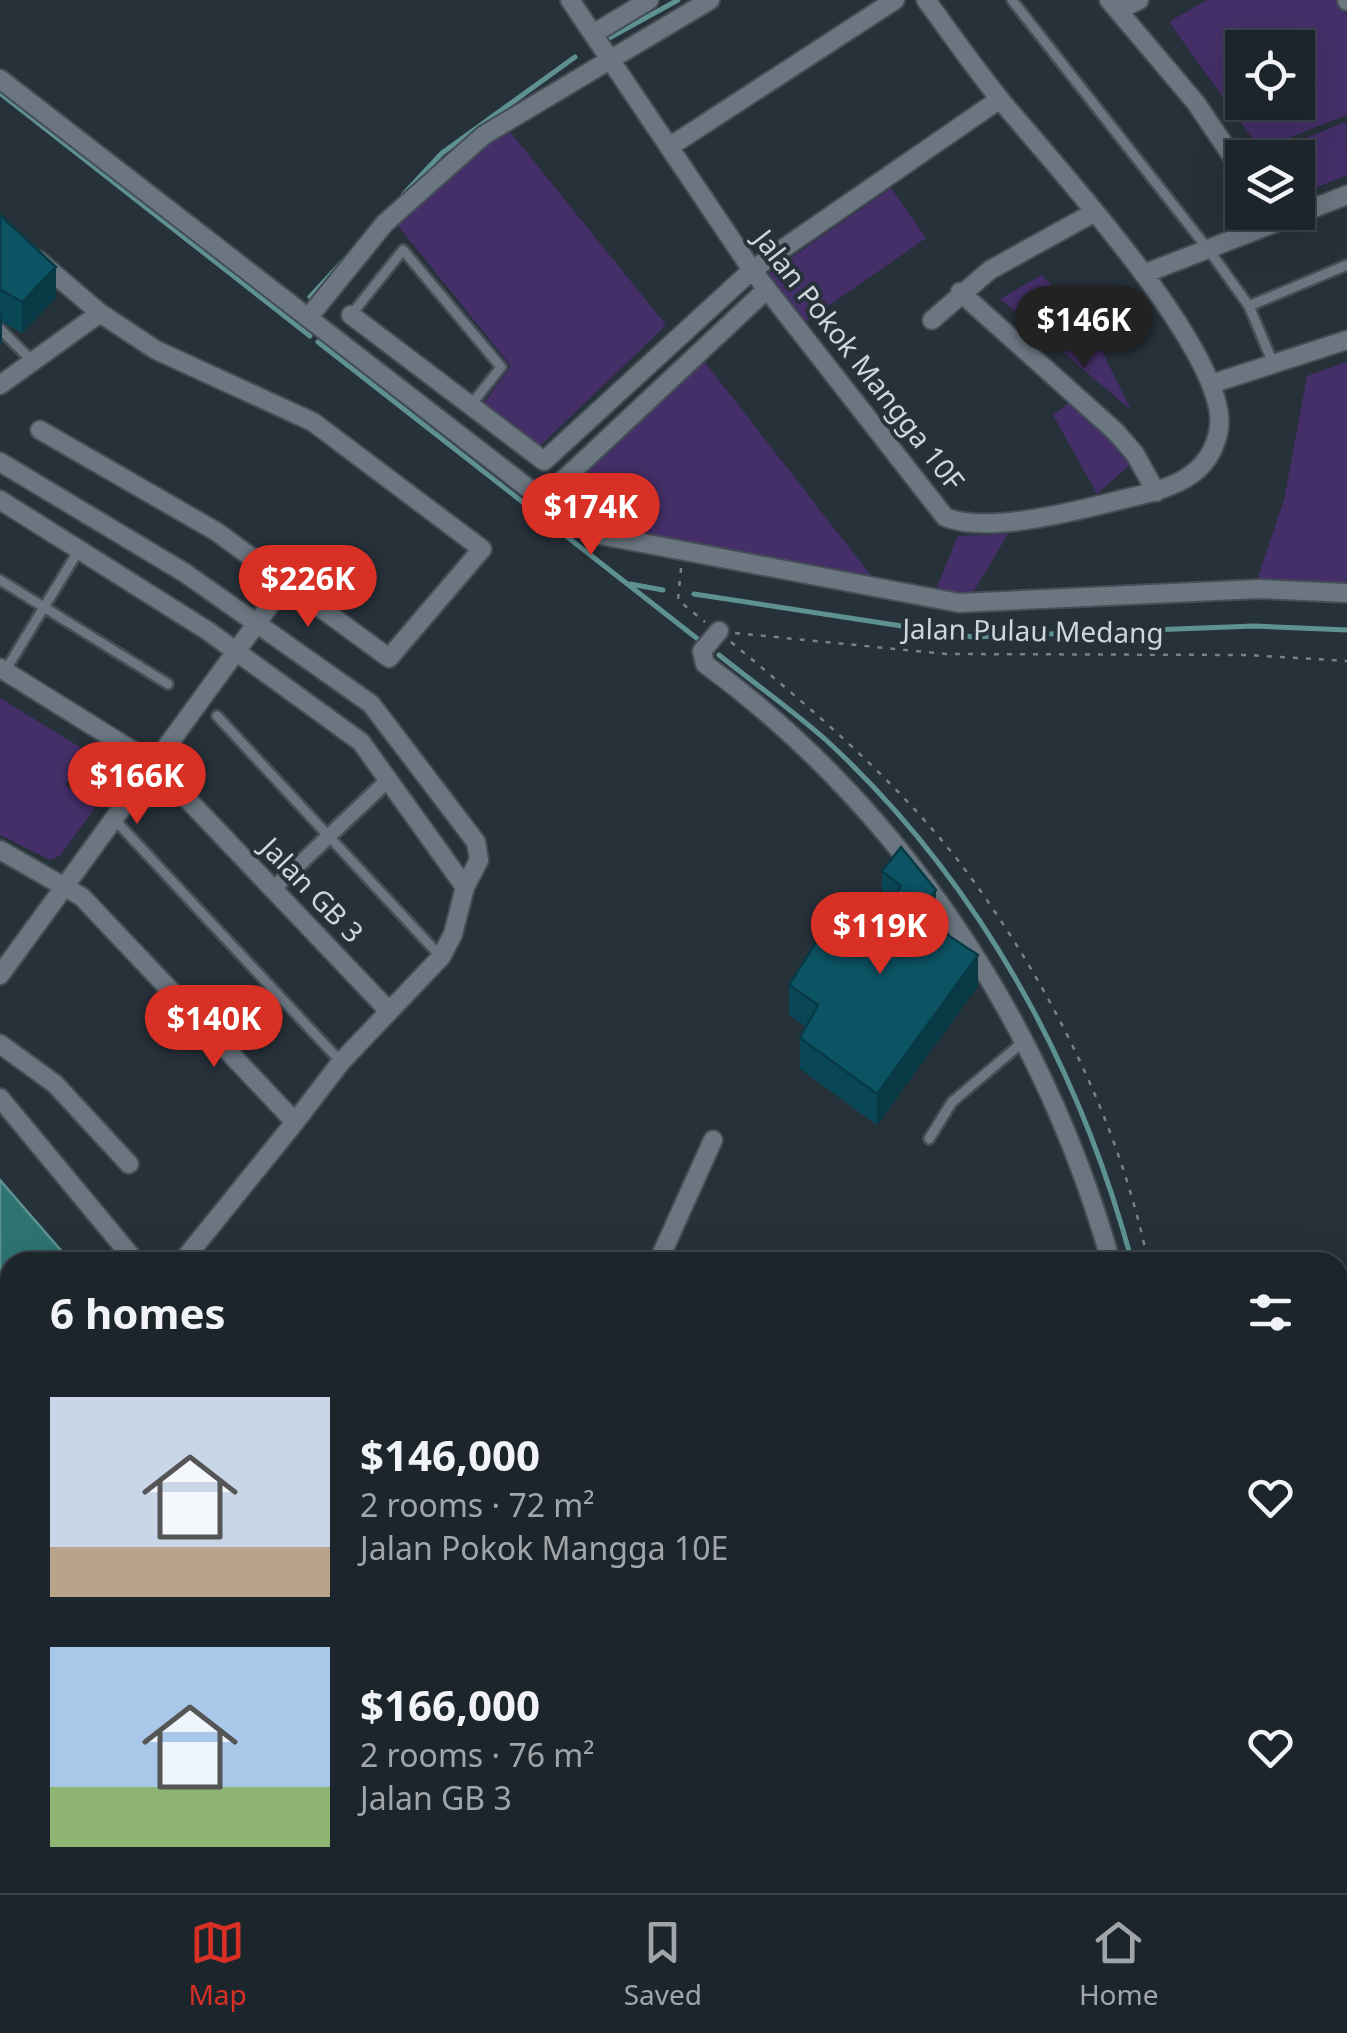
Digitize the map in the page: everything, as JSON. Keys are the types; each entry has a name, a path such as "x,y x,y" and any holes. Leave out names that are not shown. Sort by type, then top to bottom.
{"street":[{"name":"Jalan Pokok Mangga 10F","path":"570,0 752,270 945,516 972,524 1072,512 1186,482 1204,465 1216,444 1220,423 1211,384"},
{"path":"593,34 649,0"},
{"path":"308,318 385,222 484,134 710,0"},
{"path":"669,147 895,0"},
{"path":"926,0 1000,100 1146,273 1211,384 1347,340"},
{"path":"1139,0 1114,5 1196,103 1225,146"},
{"path":"0,79 595,534 959,603 1259,590 1347,593"},
{"path":"351,316 544,461 752,270 1000,100"},
{"path":"1315,205 1347,195"},
{"path":"932,320 990,270 1095,212"},
{"path":"1146,273 1247,230"},
{"path":"28,251 100,313 202,374 313,422 482,549 390,658 217,532 40,430"},
{"path":"544,498 767,289"},
{"path":"960,292 1116,431 1135,454 1156,492"},
{"path":"0,385 35,364 100,313"},
{"path":"0,462 185,573 372,704 476,842 479,860 464,887 453,934 441,957 341,1062 190,1252"},
{"path":"0,500 81,547 236,651 361,742 464,887"},
{"path":"0,976 286,583"},
{"path":"719,631 702,651 705,664 748,694 859,804 930,888 990,976 1024,1041 1093,1201 1108,1252"},
{"name":"Jalan GB 3","path":"2,669 154,764 390,1011"},
{"path":"272,890 388,780"},
{"path":"0,850 66,885 295,1122"},
{"path":"0,1044 55,1084 129,1164"},
{"path":"0,1098 128,1252"},
{"path":"663,1252 713,1140"}],"lane":[{"path":"1012,0 1208,249 1248,306 1274,365"},
{"path":"351,316 404,250 500,367 470,406"},
{"path":"1248,306 1347,265"},
{"path":"0,329 35,364"},
{"path":"2,669 81,547"},
{"path":"0,580 168,684"},
{"path":"218,716 441,957"},
{"path":"114,819 341,1062"},
{"path":"928,1138 952,1102 1024,1041"}],"path":[{"path":"683,552 678,600 719,631"},
{"name":"Jalan Pulau Medang","path":"719,631 946,654 1248,655 1347,661"}],"shaded area":[{"path":"1207,0 1340,0 1347,17 1347,115 1283,140 1254,140 1239,120 1315,120 1315,30 1225,30 1225,100 1169,22"},
{"path":"1346,122 1347,175 1315,188 1315,140 1301,140"},
{"path":"507,128 666,325 539,447 484,403 511,366 395,222"},
{"path":"891,188 926,238 801,325 766,275"},
{"path":"1042,275 1093,333 1131,410 1000,299"},
{"path":"704,361 872,577 613,529 567,492"},
{"path":"1347,362 1347,584 1257,580 1284,500 1307,376"},
{"path":"1073,400 1133,462 1097,494 1053,415"},
{"path":"1008,534 972,594 936,589 958,536"},
{"path":"0,698 88,752 65,785 95,808 60,856 50,860 0,835"},
{"path":"0,1180 62,1252 0,1252"}],"building":[{"path":"0,215 56,267 22,302 0,291"},
{"path":"901,847 936,890 927,902 947,919 940,930 978,955 877,1094 800,1038 818,1005 789,985 847,893 883,914 901,886 882,871"}],"waterway":[{"path":"609,38 678,0"},
{"path":"403,195 442,153 575,57"},
{"path":"0,93 310,336"},
{"path":"310,297 345,259"},
{"path":"318,342 699,640"},
{"path":"630,584 663,590"},
{"path":"694,594 973,637 1254,626 1347,630"},
{"path":"719,655 826,740 881,795 976,915 1052,1047 1083,1117 1129,1252"}]}
